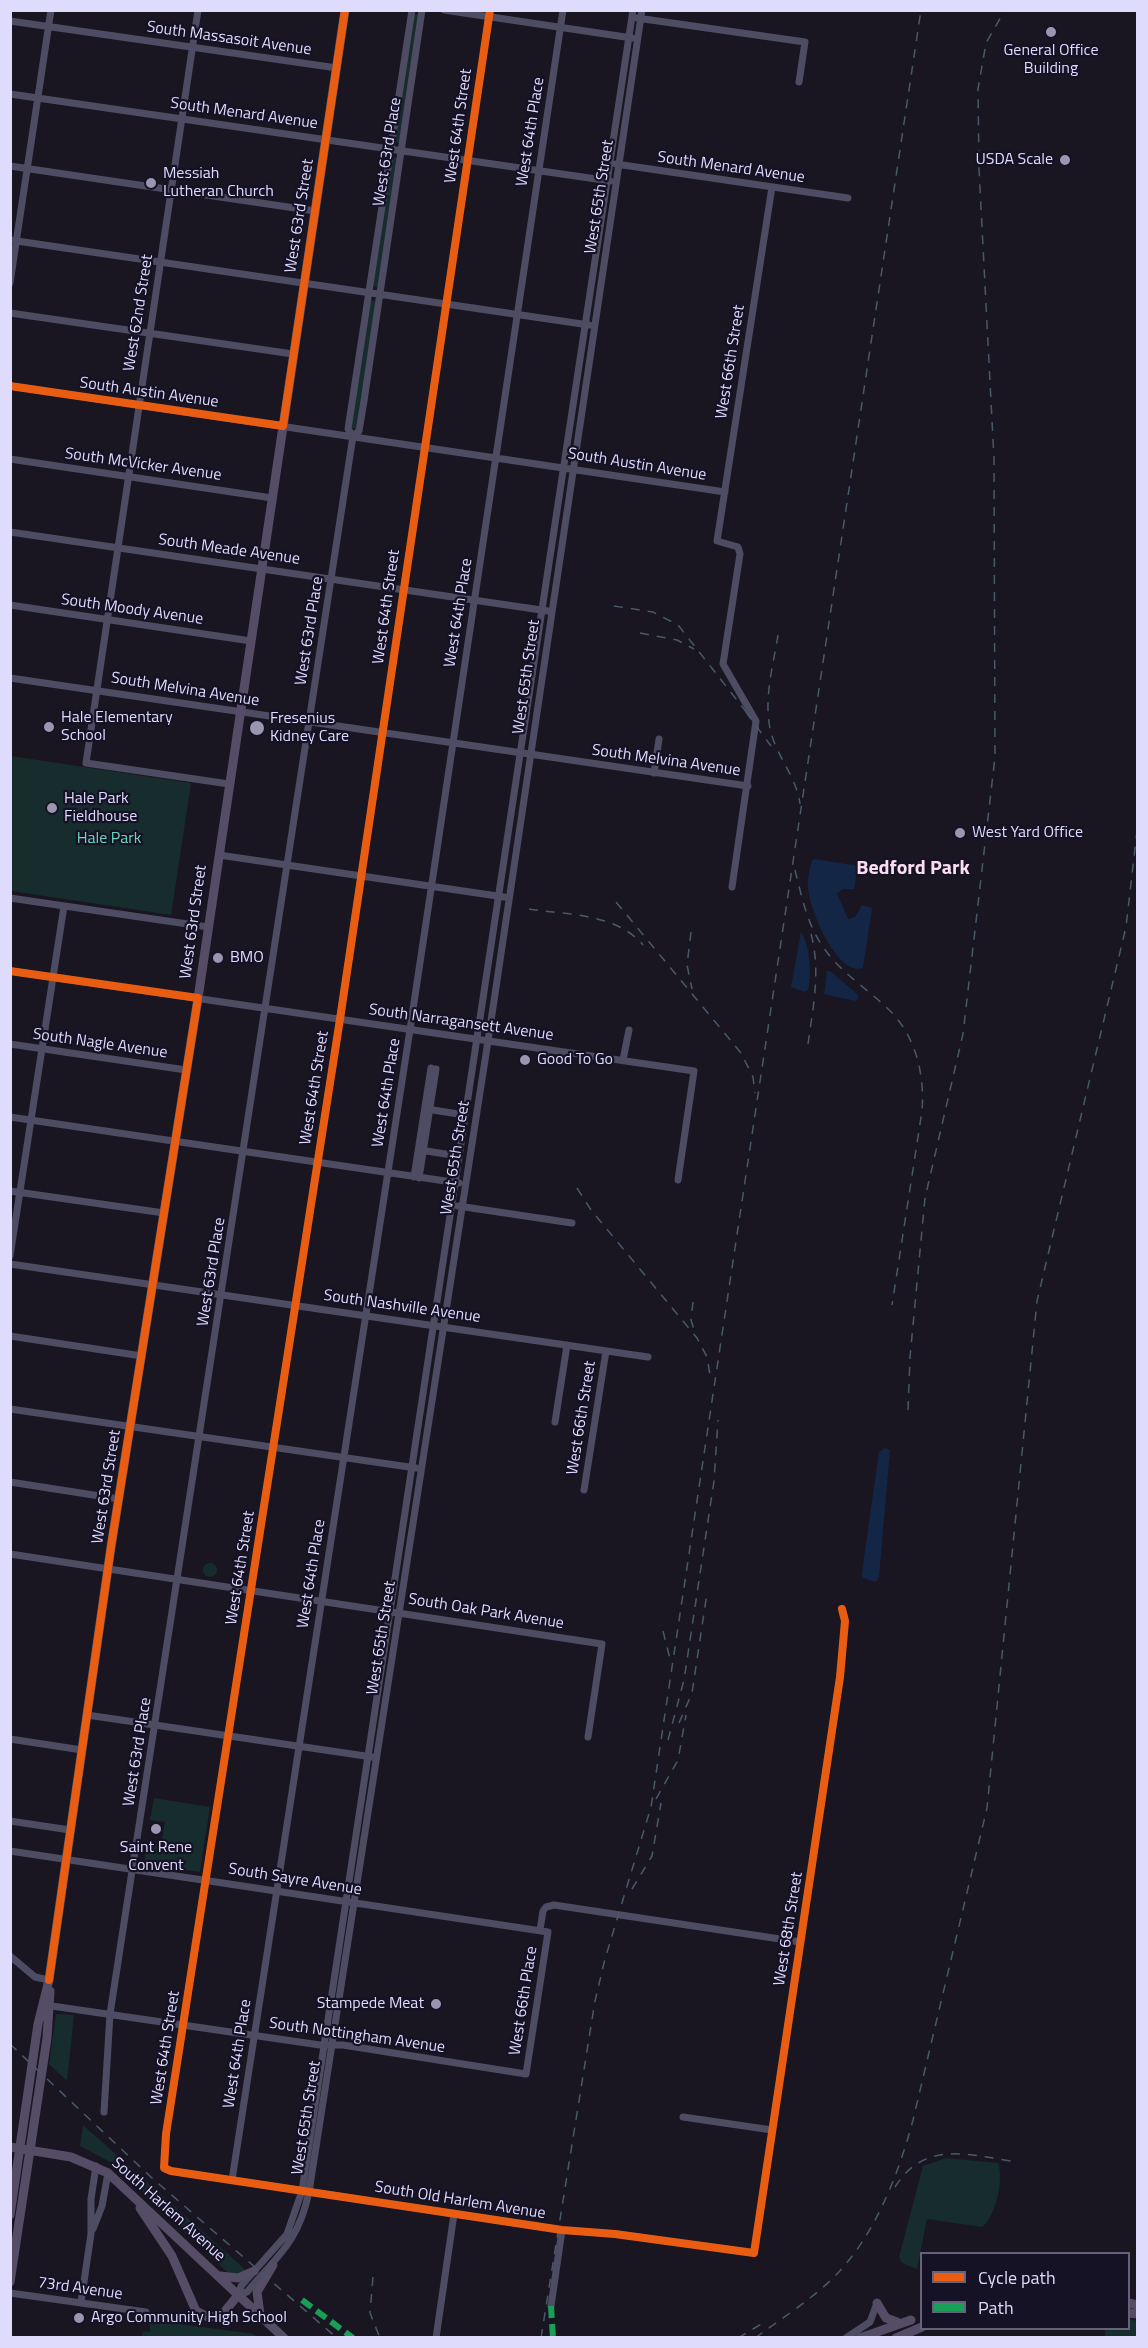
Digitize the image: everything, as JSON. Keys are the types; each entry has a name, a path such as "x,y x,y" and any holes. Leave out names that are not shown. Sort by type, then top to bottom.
{"main road":[{"name":"West 63rd Street","path":"20,2149 46,2005 108,1569 198,998 345,10"},
{"name":"South Harlem Avenue","path":"20,2149 63,2155 96,2166 108,2173 284,2337"},
{"path":"10,2215 20,2149"},
{"path":"10,2282 18,2231 20,2149"},
{"path":"126,2189 168,2249 196,2311 208,2317 221,2316 239,2294"},
{"path":"10,2240 18,2231"},
{"path":"260,2314 257,2292 273,2265"},
{"path":"218,2275 238,2278 254,2271"},
{"path":"877,2303 886,2318 897,2322"},
{"path":"878,2337 920,2316"},
{"path":"860,2337 897,2322 911,2320"},
{"path":"896,2337 920,2327"}],"street":[{"path":"10,284 14,241 28,169 51,10"},
{"name":"West 62nd Street","path":"198,10 86,763 229,784"},
{"name":"West 63rd Place","path":"353,436 348,429 412,10"},
{"name":"West 63rd Place","path":"104,2112 110,2014 245,1152 353,436 359,431 422,10"},
{"path":"444,10 489,14 561,28 633,38"},
{"name":"West 64th Place","path":"232,2180 432,886 563,10"},
{"name":"West 64th Street","path":"164,2168 164,2151 183,2025 340,1019 489,14"},
{"path":"637,14 805,42 799,82"},
{"name":"West 65th Street","path":"372,1756 400,1613 488,1041 526,754 637,14"},
{"name":"South Massasoit Avenue","path":"10,21 337,68"},
{"name":"South Menard Avenue","path":"10,94 612,181"},
{"name":"South Menard Avenue","path":"614,164 848,198"},
{"path":"10,166 315,212"},
{"name":"West 66th Street","path":"748,786 756,721 723,664 740,554 738,547 717,541 772,187"},
{"path":"14,241 590,325"},
{"path":"10,313 293,354"},
{"name":"South Austin Avenue","path":"10,386 724,492"},
{"name":"South McVicker Avenue","path":"10,459 272,498"},
{"name":"South Meade Avenue","path":"10,532 547,611"},
{"name":"South Moody Avenue","path":"10,605 250,641"},
{"name":"South Melvina Avenue","path":"10,678 748,786"},
{"path":"654,773 659,739"},
{"name":"West 65th Street","path":"305,2191 286,2234 241,2286 239,2294 247,2292 273,2265 293,2239 305,2191 372,1756 390,1611 500,896 526,754"},
{"path":"732,887 748,786"},
{"path":"219,855 508,898"},
{"path":"10,898 208,927"},
{"path":"10,1256 64,906"},
{"name":"South Narragansett Avenue","path":"10,971 694,1071 678,1180"},
{"path":"623,1060 629,1030"},
{"name":"South Nagle Avenue","path":"10,1044 186,1070"},
{"path":"417,1177 433,1068"},
{"path":"427,1109 458,1114"},
{"path":"10,1117 465,1184"},
{"path":"421,1150 452,1155"},
{"path":"10,1191 164,1213"},
{"path":"453,1205 572,1223"},
{"name":"South Nashville Avenue","path":"10,1264 648,1356"},
{"path":"10,1336 142,1356"},
{"name":"West 66th Street","path":"555,1422 567,1345"},
{"name":"West 66th Street","path":"584,1490 606,1351"},
{"path":"10,1409 421,1469"},
{"path":"10,1482 119,1498"},
{"name":"South Oak Park Avenue","path":"10,1554 602,1644 588,1737"},
{"name":"West 68th Street","path":"754,2253 840,1677 845,1621 842,1609"},
{"path":"87,1715 372,1756"},
{"path":"10,1739 82,1750"},
{"path":"10,1821 70,1830"},
{"name":"South Sayre Avenue","path":"10,1851 544,1931"},
{"path":"544,1931 543,1911 546,1907 554,1905 800,1942"},
{"name":"West 66th Place","path":"526,2074 544,1931"},
{"path":"10,1956 35,1977 49,1980"},
{"name":"South Nottingham Avenue","path":"46,2005 526,2074"},
{"path":"683,2117 772,2130"},
{"path":"81,2302 91,2234 91,2199 96,2166"},
{"name":"South Old Harlem Avenue","path":"164,2168 562,2230 615,2234 754,2253"},
{"path":"91,2234 102,2206 108,2173"},
{"path":"436,2337 454,2214"},
{"path":"551,2306 562,2230"},
{"name":"73rd Avenue","path":"10,2292 146,2312"},
{"path":"846,2337 870,2322 877,2303"}],"green space":[{"path":"412,14 419,15 400,143 393,142"},
{"path":"391,156 398,158 379,287 372,286"},
{"path":"370,300 376,301 357,429 351,428"},
{"name":"Hale Park","path":"11,756 191,783 171,915 11,891"},
{"path":"207,1563 213,1563 217,1570 213,1577 207,1577 203,1573 203,1567"},
{"path":"154,1798 210,1807 200,1872 144,1864 147,1843 161,1845 165,1822 150,1820"},
{"path":"56,2014 74,2015 67,2081 49,2064"},
{"path":"83,2125 247,2271 241,2276 229,2274 112,2163 80,2146"},
{"path":"946,2158 998,2163 1000,2179 995,2206 982,2227 927,2219 917,2269 902,2263 899,2257 923,2166"},
{"path":"1130,2319 1137,2321 1137,2337 1105,2337 1105,2330 1130,2330"},
{"path":"150,2320 254,2334 257,2337 142,2337 143,2331 150,2332"}],"water":[{"path":"812,860 858,866 854,889 843,889 837,893 848,919 855,917 862,905 872,908 863,968 853,968 834,952 819,924 808,888"},
{"path":"801,932 808,952 810,968 808,990 804,992 791,987"},
{"path":"827,971 830,971 857,994 858,998 855,1001 824,994"},
{"path":"885,1448 890,1450 879,1577 876,1582 863,1578 862,1575 879,1452"}],"railway":[{"path":"541,2338 595,2001 605,1959 651,1807 921,10"},
{"path":"908,1410 910,1357 925,1198 963,1034 995,757 994,459 979,169 978,89 986,43 1005,10"},
{"path":"614,606 653,612 678,625 751,718"},
{"path":"640,633 677,640 694,649"},
{"path":"778,635 769,685 769,724 775,744 795,786 800,804"},
{"path":"746,712 771,746"},
{"path":"755,2338 795,2310 832,2279 847,2263 883,2205 900,2163 913,2120 987,1808 1037,1301 1126,927 1138,822"},
{"path":"795,870 806,912 820,942 839,966 896,1017 911,1041 920,1068 922,1111 892,1305"},
{"path":"616,902 741,1053 753,1077 755,1093"},
{"path":"529,909 605,921 632,935 643,945"},
{"path":"691,932 687,965 692,989"},
{"path":"808,1044 816,975 811,934"},
{"path":"577,1188 591,1210 697,1338 707,1357 711,1381"},
{"path":"693,1302 691,1320 695,1333"},
{"path":"668,1740 684,1680 714,1481 718,1420"},
{"path":"679,1723 692,1693 707,1593"},
{"path":"663,1631 670,1659"},
{"path":"656,1799 678,1760 686,1715"},
{"path":"632,1889 652,1856 661,1803"},
{"path":"10,2044 152,2178 337,2338"},
{"path":"895,2187 906,2172 933,2157 962,2154 1011,2161"},
{"path":"373,2277 370,2313 380,2338"},
{"path":"738,2338 763,2323"}],"marked path":[{"path":"302,2300 353,2338"},
{"path":"551,2306 553,2338"}],"cycle path":[{"path":"10,386 283,426 345,10"},
{"path":"490,10 340,1019 166,2134 164,2168 171,2171 562,2230 615,2234 754,2253 840,1677 845,1621 842,1609"},
{"path":"10,971 198,998 111,1547 49,1980"}],"place":[{"name":"General Office Building","path":"1051,32"},
{"name":"USDA Scale","path":"1065,160"},
{"name":"Messiah Lutheran Church","path":"151,183"},
{"name":"Hale Elementary School","path":"49,727"},
{"name":"Fresenius Kidney Care","path":"257,728"},
{"name":"Hale Park Fieldhouse","path":"52,808"},
{"name":"West Yard Office","path":"960,833"},
{"name":"BMO","path":"218,958"},
{"name":"Good To Go","path":"525,1060"},
{"name":"Saint Rene Convent","path":"156,1829"},
{"name":"Stampede Meat","path":"436,2004"},
{"name":"Argo Community High School","path":"79,2318"}],"district":[{"name":"Bedford Park","path":"913,869"}]}
